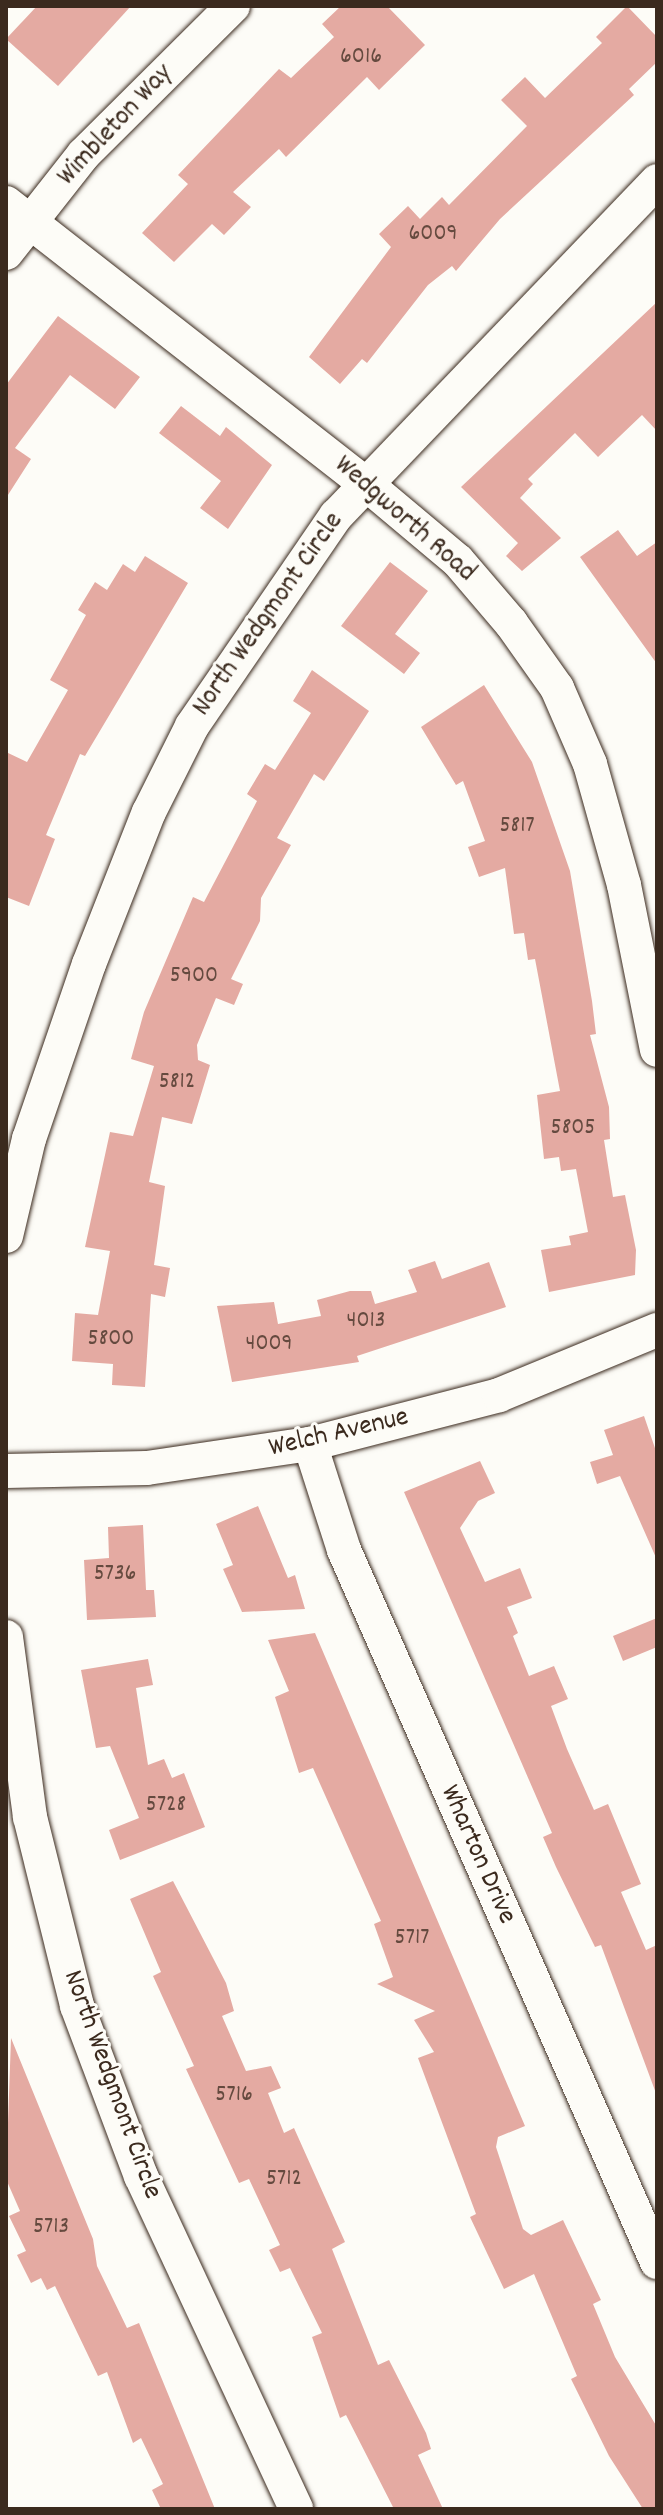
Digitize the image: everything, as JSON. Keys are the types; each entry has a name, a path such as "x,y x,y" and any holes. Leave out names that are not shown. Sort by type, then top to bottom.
{"street":[{"name":"Wimbleton Way","path":"6,253 18,212 84,154 233,6"},
{"name":"North Wedgmont Circle","path":"6,1236 29,1139 149,812 255,624 365,483 657,181"},
{"name":"Wedgworth Road","path":"18,212 365,483 458,561 557,688 590,764 620,870 657,1050"},
{"name":"Welch Avenue","path":"6,1471 147,1468 310,1444 499,1395 657,1330"},
{"name":"Wharton Drive","path":"310,1444 344,1550 657,2262"},
{"name":"North Wedgmont Circle","path":"6,1637 30,1817 77,2006 141,2176 296,2509"}],"building":[{"path":"37,6 131,6 58,86 6,39"},
{"path":"341,6 387,6 425,45 379,90 367,77 286,157 279,149 233,192 251,207 224,235 212,224 174,262 142,233 188,184 178,175 279,69 291,78 334,37 322,24"},
{"path":"627,6 657,37 657,62 629,89 634,95 500,219 456,271 452,266 428,285 367,363 362,359 340,384 309,357 391,247 379,234 408,206 420,219 442,197 449,205 527,126 501,100 525,77 545,98 602,43 596,37"},
{"path":"657,302 657,431 642,415 598,457 575,433 528,479 533,484 520,498 561,538 522,571 506,556 518,543 461,487"},
{"path":"58,316 140,377 115,409 70,375 15,448 31,459 6,498 6,385"},
{"path":"181,406 220,436 226,427 272,465 228,529 200,508 221,481 159,433"},
{"path":"618,530 637,556 657,542 657,664 580,557"},
{"path":"145,556 188,583 85,756 80,754 46,835 55,839 29,906 6,897 6,752 27,762 68,690 50,680 86,615 78,610 95,582 107,590 123,564 135,572"},
{"path":"390,562 428,591 395,634 420,653 404,674 341,626"},
{"path":"312,670 369,711 324,781 314,774 277,838 291,845 261,898 260,921 231,979 243,984 234,1005 216,998 197,1045 198,1060 210,1065 192,1124 162,1117 149,1182 165,1186 154,1265 170,1268 165,1297 151,1294 145,1387 112,1385 113,1364 72,1361 75,1313 98,1315 110,1251 85,1247 110,1132 133,1136 154,1066 131,1059 144,1012 193,897 204,902 257,801 247,794 265,764 275,770 311,713 293,701"},
{"path":"484,685 532,762 570,871 592,1001 596,1034 590,1035 609,1107 610,1139 604,1140 613,1197 625,1195 636,1250 635,1275 549,1292 541,1250 571,1245 569,1236 588,1232 576,1169 561,1171 559,1157 544,1159 537,1095 560,1091 535,959 528,960 524,933 514,934 505,868 479,877 468,847 485,841 463,781 456,785 421,727"},
{"path":"435,1261 442,1279 489,1262 506,1307 357,1356 359,1362 232,1382 217,1306 274,1302 278,1324 321,1316 317,1300 350,1291 371,1291 375,1304 417,1292 408,1270"},
{"path":"644,1416 657,1454 657,1560 620,1476 597,1484 590,1462 613,1455 604,1430"},
{"path":"480,1461 495,1493 478,1501 460,1528 485,1582 520,1568 532,1598 507,1607 518,1633 513,1636 529,1676 554,1666 568,1699 551,1706 567,1749 594,1810 608,1804 641,1884 621,1892 646,1950 657,1945 657,2096 601,1945 595,1947 556,1867 543,1837 552,1833 404,1492"},
{"path":"258,1506 288,1578 295,1575 305,1609 242,1612 223,1569 233,1565 216,1524"},
{"path":"143,1525 146,1590 154,1590 156,1617 87,1620 84,1560 109,1558 108,1527"},
{"path":"657,1618 657,1647 623,1661 613,1636"},
{"path":"315,1633 525,2126 498,2137 496,2147 523,2229 531,2235 563,2220 601,2300 593,2304 615,2357 657,2427 657,2509 643,2509 609,2456 571,2379 577,2376 534,2274 504,2289 470,2217 476,2214 418,2058 434,2052 414,2020 435,2011 377,1984 393,1977 374,1924 381,1921 313,1768 299,1773 275,1697 289,1691 268,1640"},
{"path":"148,1659 153,1685 136,1688 148,1765 164,1759 172,1778 184,1773 205,1827 120,1860 109,1830 139,1818 110,1746 96,1748 81,1670"},
{"path":"173,1881 226,1983 234,2011 222,2016 246,2071 271,2066 281,2088 268,2093 284,2133 294,2128 345,2242 332,2249 378,2365 389,2360 426,2433 431,2449 418,2455 443,2509 394,2509 346,2415 340,2418 312,2337 322,2333 290,2268 280,2272 269,2250 280,2245 249,2179 239,2183 186,2069 194,2066 153,1976 161,1972 130,1899"},
{"path":"11,2038 93,2239 97,2266 127,2328 139,2323 215,2509 161,2509 152,2490 163,2484 141,2438 133,2443 107,2372 98,2376 55,2286 47,2290 41,2278 31,2283 17,2255 26,2251 9,2216 20,2211 6,2179"}]}
